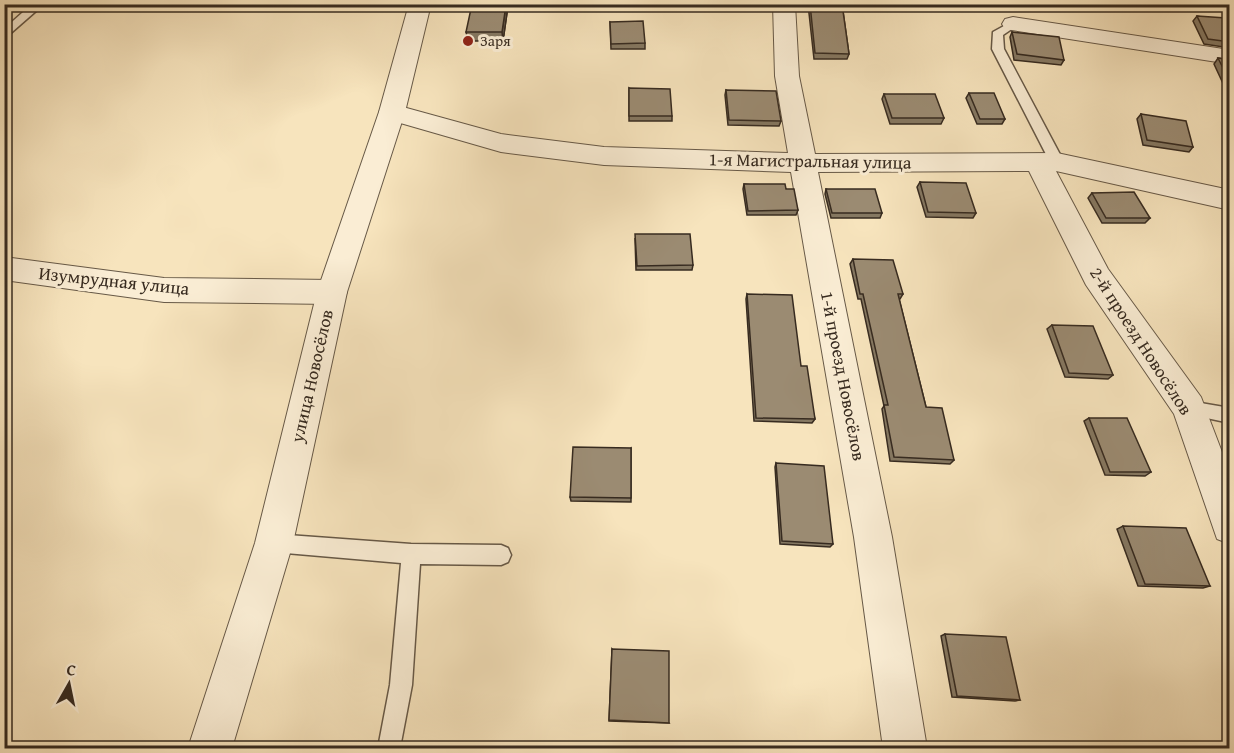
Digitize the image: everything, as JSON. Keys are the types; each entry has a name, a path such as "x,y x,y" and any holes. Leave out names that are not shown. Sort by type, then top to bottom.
{"street":[{"name":"улица Новосёлов","path":"210,748 274,543 332,292 392,112 420,4"},
{"name":"1-й проезд Новосёлов","path":"784,4 786,76 873,537 905,748"},
{"path":"1013,24 1230,57"},
{"name":"1-я Магистральная улица","path":"392,112 512,145 604,156 802,163 1047,162 1230,200"},
{"name":"2-й проезд Новосёлов","path":"1047,162 1096,277 1189,408 1230,526"},
{"name":"Изумрудная улица","path":"4,268 164,290 332,292"}],"lane":[{"path":"5,37 39,4"},
{"path":"1013,24 997,34 998,49 1047,162"},
{"path":"1189,408 1230,416"},
{"path":"274,543 411,554 501,555"},
{"path":"389,748 401,685 411,554"}],"building":[{"path":"472,4 506,5 502,32 466,32"},
{"path":"810,4 842,4 849,54 815,53"},
{"path":"1197,16 1226,18 1230,24 1230,42 1208,39"},
{"path":"643,21 645,43 611,44 610,22"},
{"path":"1012,32 1059,37 1064,60 1017,54"},
{"path":"1218,58 1230,60 1230,82"},
{"path":"629,88 670,89 672,116 629,116"},
{"path":"726,90 776,91 781,121 729,120"},
{"path":"969,93 994,93 1005,119 980,119"},
{"path":"884,94 935,94 944,118 892,118"},
{"path":"1141,114 1186,121 1193,147 1147,140"},
{"path":"920,182 966,183 976,213 928,212"},
{"path":"744,184 785,184 786,189 794,189 798,210 748,211"},
{"path":"826,189 875,189 882,213 832,213"},
{"path":"1134,192 1150,218 1106,218 1092,193"},
{"path":"635,234 690,234 693,265 637,266"},
{"path":"853,259 893,260 903,294 898,294 926,407 942,408 954,460 894,457 884,405 888,405"},
{"path":"747,294 792,295 801,366 807,366 815,419 756,418"},
{"path":"1052,325 1093,326 1113,375 1069,373"},
{"path":"1089,418 1127,418 1151,472 1110,472"},
{"path":"573,447 631,448 631,498 570,497"},
{"path":"776,463 824,466 833,544 782,541"},
{"path":"1123,526 1186,528 1210,586 1145,584"},
{"path":"945,634 1006,637 1020,700 957,696"},
{"path":"612,649 669,651 669,723 609,720"}],"place":[{"name":"Заря","path":"468,41"}]}
